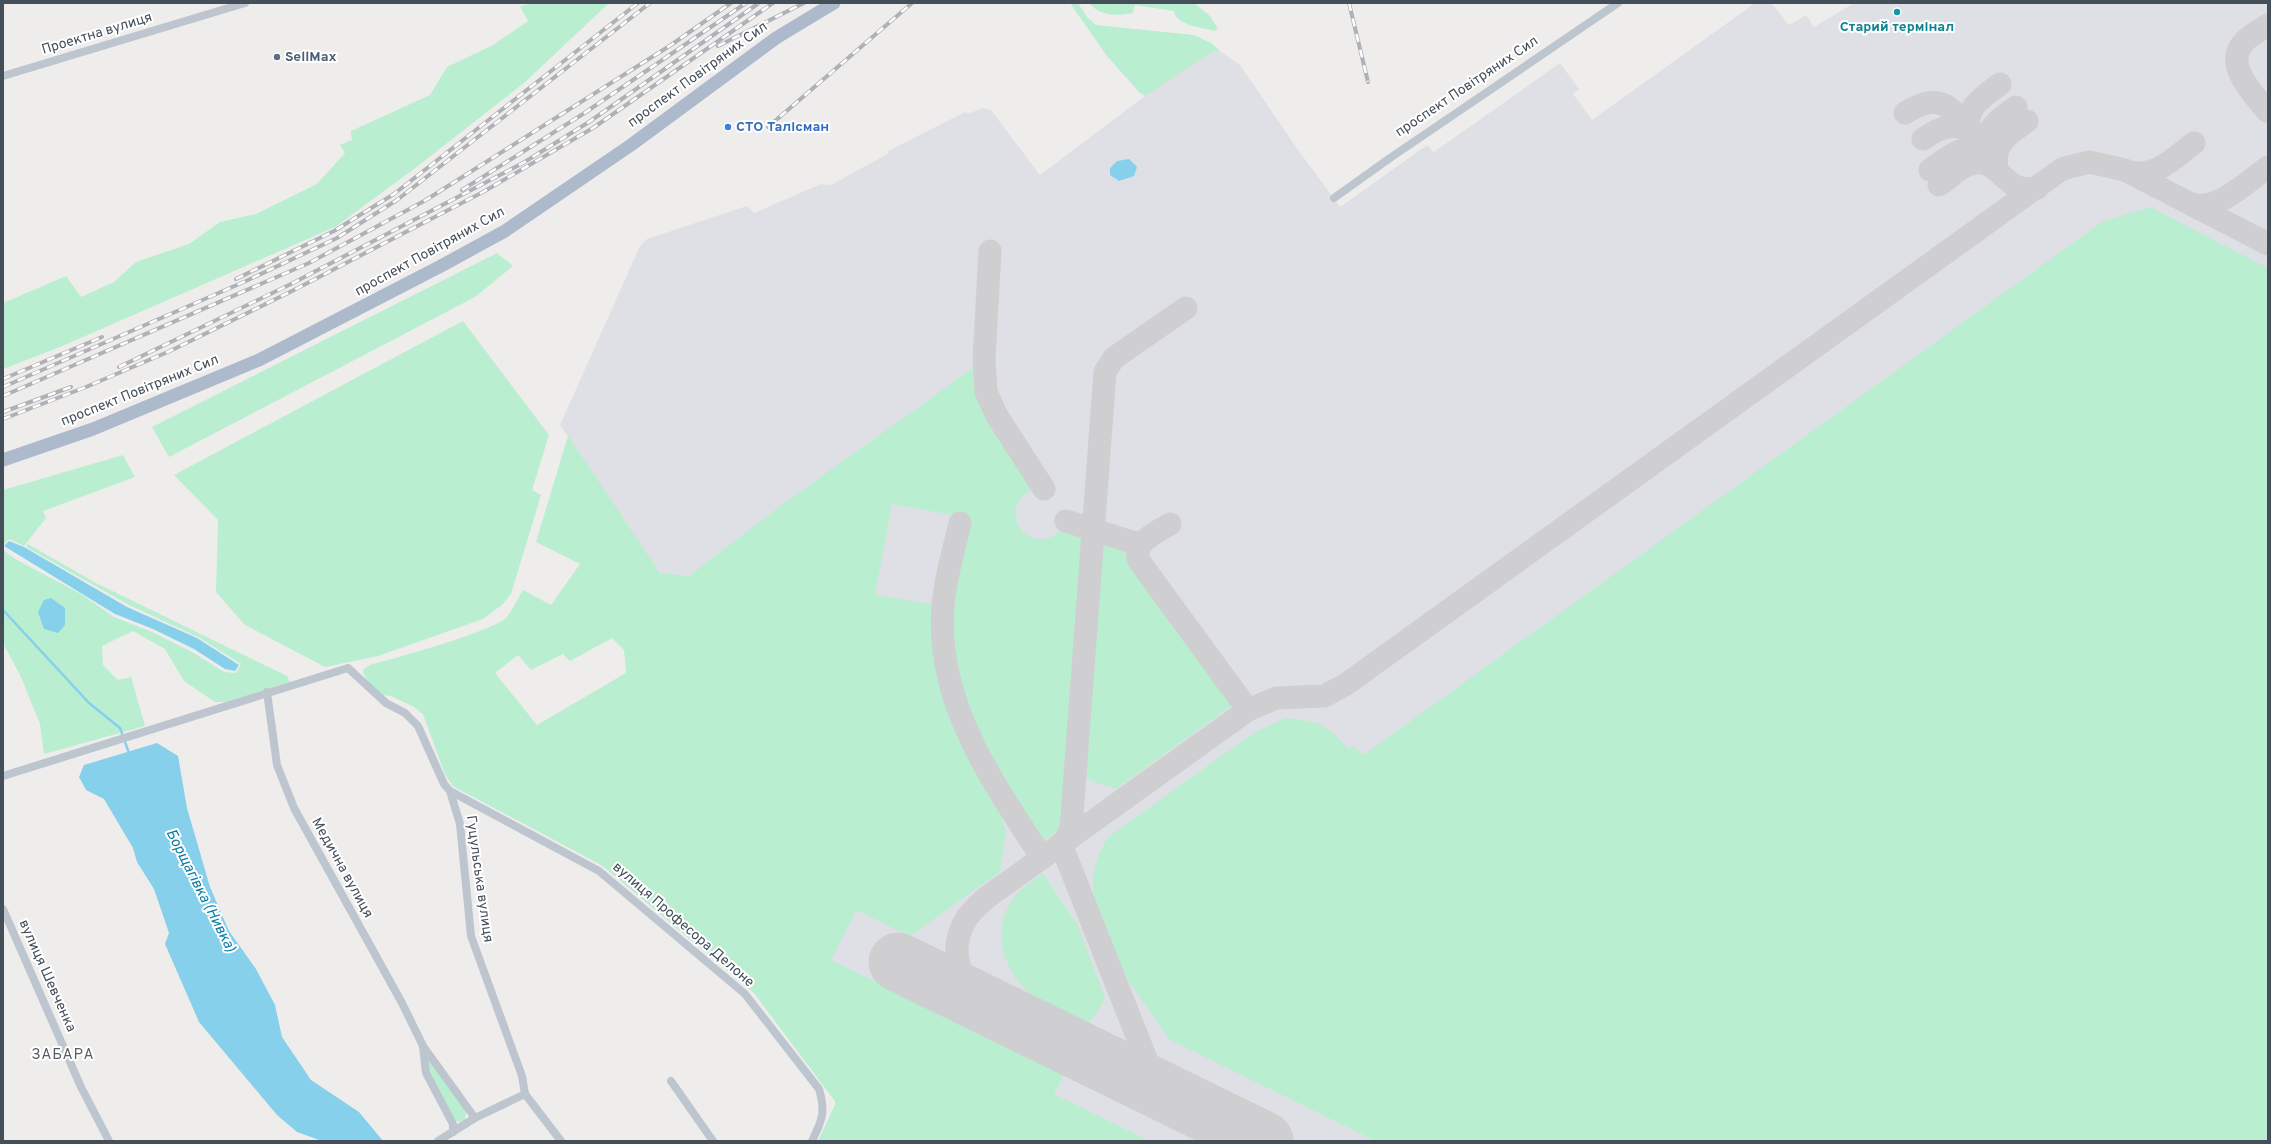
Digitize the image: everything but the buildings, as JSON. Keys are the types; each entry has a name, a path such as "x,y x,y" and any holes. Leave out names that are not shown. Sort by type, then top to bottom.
{"main road":[{"name":"проспект Повітряних Сил","path":"3,460 93,429 259,360 447,263 505,231 630,145 776,38 834,3"}],"street":[{"name":"Проектна вулиця","path":"3,76 245,3"},
{"name":"проспект Повітряних Сил","path":"1334,198 1390,158 1618,3"},
{"name":"Гуцульська вулиця","path":"268,692 348,668 386,703 413,719 418,726 444,784 450,791 460,824 471,936 522,1076 525,1094 560,1141"},
{"path":"3,776 268,692"},
{"name":"Медична вулиця","path":"268,692 277,764 294,808 402,1003 423,1046 475,1118"},
{"name":"вулиця Професора Делоне","path":"450,791 599,871 744,994 819,1089 824,1105 823,1119 812,1141"},
{"name":"вулиця Шевченка","path":"3,908 81,1087 109,1141"},
{"name":"Медична вулиця","path":"423,1046 426,1073 453,1124 453,1132"},
{"path":"671,1080 713,1141"},
{"path":"438,1141 475,1118 525,1094"}],"shaded area":[{"path":"1755,3 1771,3 1789,25 1806,15 1814,27 1854,3 2268,3 2268,1141 818,1141 835,1105 835,1101 754,993 603,866 453,786 445,774 423,714 414,707 391,695 528,731 626,673 660,573 560,425 640,246 647,239 747,206 754,213 821,184 831,185 889,153 888,151 965,112 968,114 982,108 991,110 1040,175 1149,93 1213,51 1220,51 1240,65 1296,147 1340,207 1427,145 1434,152 1560,63 1579,89 1573,94 1592,120"}],"green space":[{"path":"534,3 609,3 524,83 414,169 335,227 60,347 3,369 3,303 66,276 81,297 114,282 136,262 189,244 220,222 256,214 317,184 345,153 340,145 352,140 351,131 430,95 447,67 493,45 528,21 520,6"},
{"path":"1070,3 1078,3 1087,17 1096,25 1194,35 1211,43 1220,51 1213,51 1145,96 1139,92 1107,56"},
{"path":"1089,3 1194,3 1210,16 1218,29 1214,31 1184,23 1179,20 1174,11 1135,5 1133,13 1115,15 1099,11"},
{"path":"2150,207 2268,268 2268,1141 1376,1141 1170,1040 1129,982 1099,916 1093,890 1093,875 1098,857 1107,838 1252,734 1285,718 1298,719 1320,724 1336,736 1349,749 1353,745 1359,752 1365,754 2102,222"},
{"path":"497,253 513,266 475,297 169,457 152,427"},
{"path":"463,321 549,435 532,490 541,495 511,594 503,604 483,619 378,656 325,667 245,625 216,592 218,520 174,475"},
{"path":"980,363 982,395 993,418 1038,488 1027,493 1018,502 1016,509 1017,522 1025,533 1038,539 1045,539 1065,531 1072,531 1083,535 1061,828 1043,841 1004,783 988,755 974,726 963,696 955,664 952,630 953,593 969,518 892,504 875,595 936,605 937,650 941,681 951,713 966,749 995,799 1006,831 1000,872 910,936 856,910 831,960 1064,1074 1054,1094 1149,1141 818,1141 835,1105 835,1101 754,993 603,866 453,786 445,774 423,714 414,707 391,696 381,695 370,685 363,673 364,669 370,665 464,637 498,623 507,617 523,590 551,605 580,564 536,542 568,436 660,573 689,576 783,504","holes":["612,638 624,650 626,673 537,725 495,673 518,655 531,670 563,654 570,661"]},
{"path":"123,455 135,477 43,511 46,518 24,546 9,539 3,546 3,490"},
{"path":"1102,540 1120,545 1234,704 1116,789 1089,780 1084,772"},
{"path":"28,544 96,583 287,676 290,682 225,702 215,702 184,681 165,649 133,631 102,646 103,665 118,680 131,677 145,726 44,754 40,724 21,677 3,643 3,550 17,560 81,594 114,617 152,632 192,652 224,672 236,673 241,664 200,638 129,605 26,547"},
{"path":"1043,873 1078,926 1105,998 1089,1024 1039,1001 1023,986 1007,962 1001,935 1003,921 1008,907 1020,891"},
{"path":"428,1056 466,1112 465,1120 460,1122 455,1121 427,1072"}],"water":[{"path":"1129,159 1137,167 1134,176 1119,181 1110,175 1110,168 1117,161"},
{"path":"9,541 24,547 127,607 197,638 239,665 235,671 225,669 194,649 153,629 115,614 4,546"},
{"path":"51,598 65,608 65,625 58,633 44,629 38,612 44,600"},
{"path":"157,743 178,756 187,808 210,887 229,931 256,969 275,1005 282,1037 311,1080 359,1112 383,1141 322,1141 297,1132 277,1115 199,1022 165,944 169,933 154,889 137,862 133,848 104,799 86,790 79,777 84,765"}],"waterway":[{"name":"Борщагівка (Нивка)","path":"3,610 89,703 120,728 129,753"}],"taxiway":[{"path":"2267,111 2242,78 2238,69 2237,59 2239,50 2245,41 2268,25"},
{"path":"1972,135 1969,126 1971,111 1981,99 2000,84"},
{"path":"1905,113 1917,106 1936,102 1951,110 1972,135"},
{"path":"1989,158 1986,141 1988,134 1996,122 2016,107"},
{"path":"1997,169 1996,160 1999,146 2003,140 2027,121"},
{"path":"1923,139 1935,131 1956,126 1968,131 1974,137"},
{"path":"2129,172 2139,173 2156,169 2172,160 2194,143"},
{"path":"1930,170 1952,155 1967,149 1983,153 1990,160"},
{"path":"989,1005 971,989 964,979 957,956 957,945 965,921 977,906 986,898 1248,710 1276,698 1324,696 1345,685 2062,169 2089,162 2125,170 2268,244"},
{"path":"1939,185 1964,167 1979,163 1988,165 1995,169 2015,186 2025,189 2037,188"},
{"path":"2191,204 2211,204 2221,200 2268,167"},
{"path":"990,251 984,359 986,392 997,416 1044,489"},
{"path":"1064,842 1071,829 1105,372 1114,358 1186,308"},
{"path":"1066,521 1132,542 1141,543"},
{"path":"960,523 948,575 943,606 943,641 948,675 958,708 971,740 1005,800 1042,858"},
{"path":"1170,524 1147,538 1142,543 1139,548 1139,561 1248,710"},
{"path":"1061,844 1158,1089"}],"runway":[{"path":"898,962 1264,1141"}],"railway":[{"path":"236,279 334,231 394,194 638,3"},
{"path":"3,387 246,281 337,238 397,200 650,3"},
{"path":"3,396 309,263 426,200 671,45 731,3"},
{"path":"462,190 583,114 746,3"},
{"path":"119,367 291,284 523,163 589,122 759,3"},
{"path":"3,419 86,387 170,351 294,290 483,192 593,128 773,3"},
{"path":"718,46 804,3"},
{"path":"768,127 912,3"},
{"path":"1349,3 1368,82"},
{"path":"3,379 102,337"},
{"path":"3,412 71,387"}],"place":[{"name":"Старий термінал","path":"1897,12"},
{"name":"SellMax","path":"277,57"},
{"name":"СТО Талісман","path":"728,127"}],"district":[{"name":"ЗАБАРА","path":"63,1055"}]}
